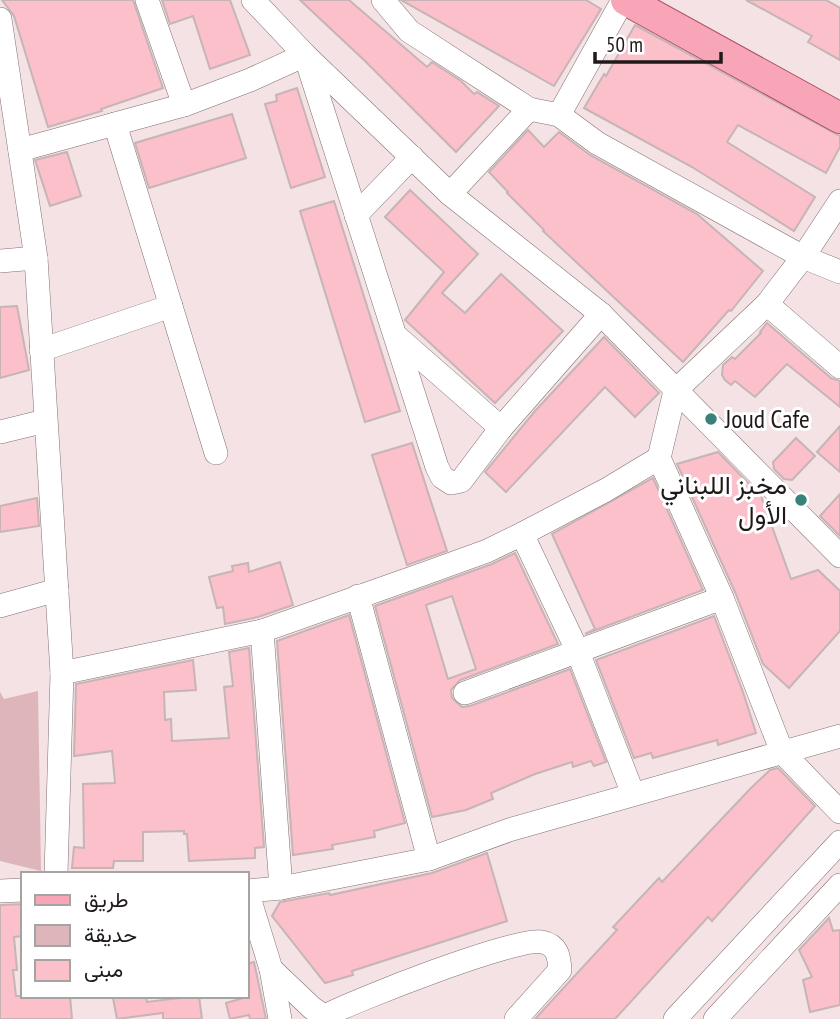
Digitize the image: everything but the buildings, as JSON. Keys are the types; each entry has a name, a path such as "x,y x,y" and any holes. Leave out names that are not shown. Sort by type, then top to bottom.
{"main road":[{"path":"625,0 840,118"}],"street":[{"path":"147,0 184,106"},
{"path":"253,0 305,55 450,194 601,314 840,556"},
{"path":"383,0 409,31 529,108 559,115 597,143 803,257 840,272"},
{"path":"559,115 625,0"},
{"path":"0,19 36,258 44,421 62,673 56,872"},
{"path":"20,150 184,106 305,55"},
{"path":"305,55 442,477 451,483 461,481 501,428 601,314"},
{"path":"450,194 529,108"},
{"path":"115,124 216,453"},
{"path":"356,215 412,157"},
{"path":"840,201 803,257 766,304 675,391 659,458 722,598 782,752 840,812"},
{"path":"0,261 36,258"},
{"path":"766,304 840,367"},
{"path":"41,351 171,306"},
{"path":"395,334 501,428"},
{"path":"0,432 44,421"},
{"path":"62,673 262,631 487,551 606,490 659,458"},
{"path":"522,534 578,652 633,794"},
{"path":"0,606 57,590"},
{"path":"359,596 429,859"},
{"path":"465,693 722,598"},
{"path":"262,631 281,888"},
{"path":"248,891 281,888 429,859 509,830 840,736"},
{"path":"675,1019 840,842"},
{"path":"715,1019 840,886"},
{"path":"0,891 21,890"},
{"path":"248,894 271,969 280,1019"},
{"path":"271,969 326,1018 343,1006 408,981 511,947 541,941 555,948 559,956 560,970 516,1019"}],"green space":[{"path":"38,691 41,871 0,861 0,692 4,699"}],"place":[{"name":"Joud Cafe","path":"711,419"},
{"name":"مخبز اللبناني الأول","path":"801,500"}]}
